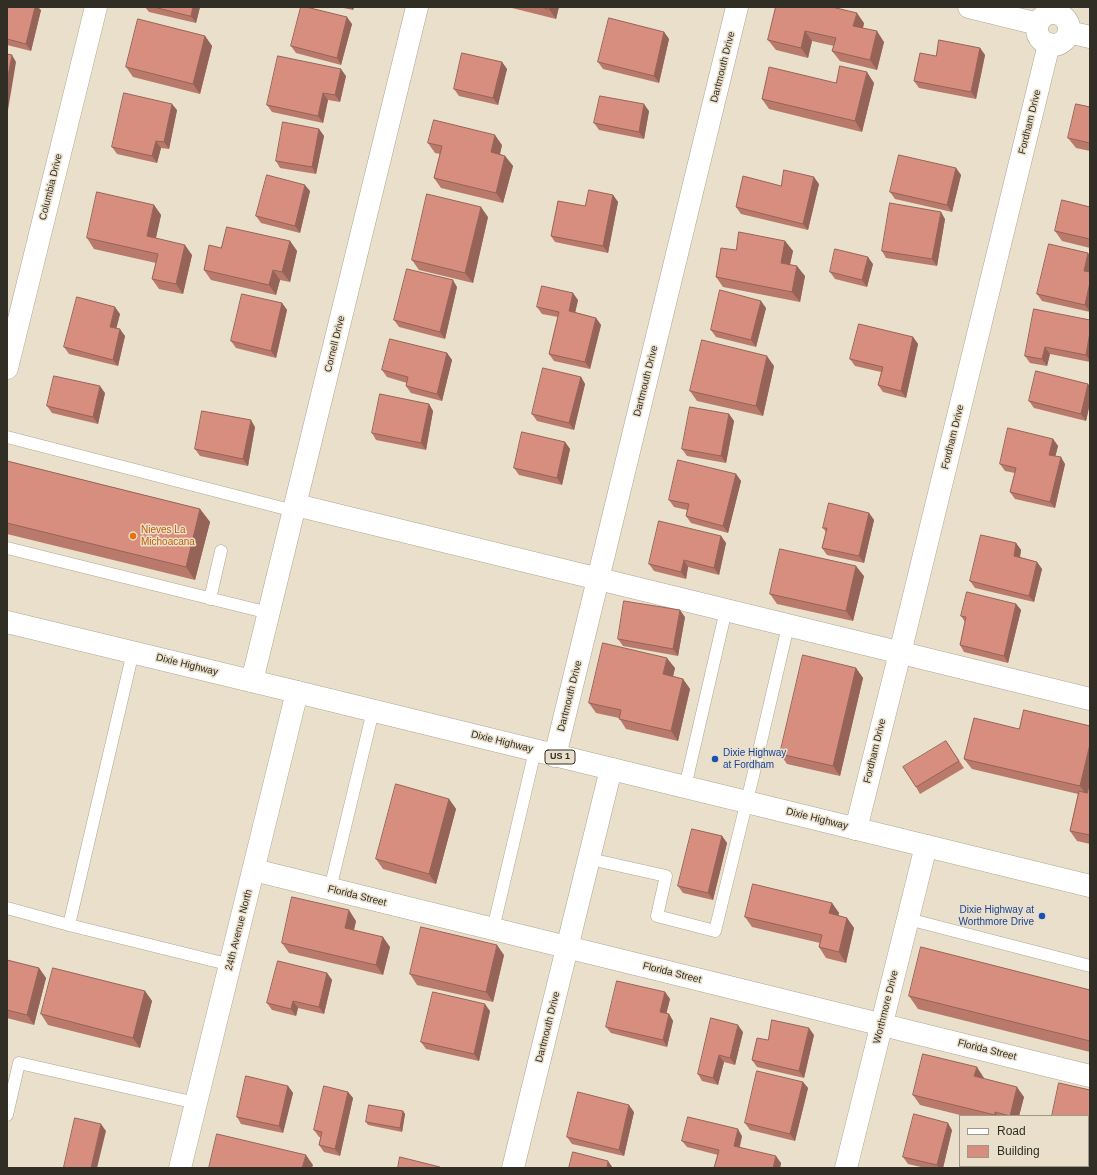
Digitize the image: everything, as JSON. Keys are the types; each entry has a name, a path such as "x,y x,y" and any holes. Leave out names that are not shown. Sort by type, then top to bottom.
{"street":[{"name":"Columbia Drive","path":"7,368 96,7"},
{"name":"Cornell Drive","path":"252,681 417,7"},
{"name":"Dartmouth Drive","path":"545,753 598,579 737,7"},
{"path":"969,7 1038,24"},
{"path":"1058,10 1068,22 1069,32 1064,41 1059,44 1049,44 1040,39 1037,29 1038,24 1043,16 1058,10"},
{"path":"1069,32 1090,37"},
{"name":"Fordham Drive","path":"856,829 1049,44"},
{"path":"295,508 598,579 1090,699"},
{"name":"Dixie Highway","path":"8,625 133,652 1090,886"},
{"name":"24th Avenue North","path":"180,1168 297,692"},
{"name":"Dartmouth Drive","path":"513,1168 611,769"},
{"name":"Worthmore Drive","path":"846,1168 926,846"},
{"name":"Florida Street","path":"254,870 1090,1076"}],"lane":[{"path":"7,437 295,508"},
{"path":"7,548 269,613"},
{"path":"210,599 221,551"},
{"path":"685,787 726,610"},
{"path":"590,859 666,876 657,916 715,931 788,626"},
{"path":"69,925 133,652"},
{"path":"330,889 373,711"},
{"path":"493,929 545,753"},
{"path":"7,908 230,965"},
{"path":"908,919 1090,966"},
{"path":"7,1116 19,1063 196,1103"}],"building":[{"path":"7,7 35,7 26,44 7,39"},
{"path":"154,7 193,7 191,16"},
{"path":"301,7 347,17 337,58 291,46"},
{"path":"776,7 832,7 857,13 853,26 877,31 870,60 832,51 836,38 805,31 801,48 768,40"},
{"path":"609,18 664,32 654,76 598,62"},
{"path":"138,19 205,36 193,84 126,67"},
{"path":"939,40 980,48 971,92 914,81 920,53 936,56"},
{"path":"462,53 502,62 493,98 454,89"},
{"path":"7,54 12,55 7,81"},
{"path":"278,56 341,69 335,95 323,93 318,116 267,105"},
{"path":"840,66 867,72 855,121 762,99 769,67 836,83"},
{"path":"124,93 172,104 164,142 156,141 152,156 112,147"},
{"path":"600,96 644,104 639,132 594,123"},
{"path":"1076,104 1090,107 1090,143 1068,138"},
{"path":"434,120 495,135 491,152 505,156 496,193 434,178 442,146 428,143"},
{"path":"283,122 319,129 312,167 276,161"},
{"path":"899,155 956,168 947,205 890,192"},
{"path":"784,170 814,177 803,224 736,207 743,176 781,186"},
{"path":"267,175 305,185 295,226 256,216"},
{"path":"589,190 613,195 603,246 551,236 558,201 585,206"},
{"path":"97,192 154,205 147,236 185,245 176,284 152,279 158,254 87,238"},
{"path":"427,194 481,207 465,273 412,260"},
{"path":"1062,200 1090,207 1090,239 1055,231"},
{"path":"890,203 941,212 932,259 882,251"},
{"path":"227,227 290,241 282,272 273,270 269,285 204,270 209,245 221,248"},
{"path":"739,232 785,241 781,263 797,266 792,292 716,277 721,248 736,250"},
{"path":"1049,244 1088,253 1084,271 1090,272 1090,282 1085,305 1037,294"},
{"path":"835,249 868,257 862,280 830,272"},
{"path":"407,269 453,280 440,332 394,320"},
{"path":"542,286 573,293 569,311 596,318 585,362 549,354 559,312 537,307"},
{"path":"720,290 761,301 751,340 711,330"},
{"path":"242,294 282,303 271,351 231,341"},
{"path":"77,297 115,307 110,327 120,329 113,360 64,347"},
{"path":"1034,309 1090,320 1090,332 1086,355 1045,347 1042,359 1025,356"},
{"path":"859,324 913,337 901,391 878,385 883,367 850,359"},
{"path":"390,339 447,353 437,394 406,386 408,377 382,370"},
{"path":"702,340 767,356 756,406 690,391"},
{"path":"543,368 581,377 569,423 532,414"},
{"path":"1036,371 1088,384 1081,414 1029,401"},
{"path":"54,376 100,386 93,417 47,406"},
{"path":"380,394 429,404 421,443 372,433"},
{"path":"690,407 729,414 721,456 682,449"},
{"path":"202,411 251,420 243,459 195,449"},
{"path":"1008,428 1053,439 1049,455 1061,457 1050,502 1010,492 1016,468 1000,464"},
{"path":"522,432 565,442 557,478 514,468"},
{"path":"678,460 736,474 723,526 686,516 689,504 669,500"},
{"path":"7,461 200,509 186,567 7,523"},
{"path":"829,503 869,513 859,556 822,548 827,528 823,528"},
{"path":"659,521 721,536 714,568 684,560 681,572 649,564"},
{"path":"981,535 1016,543 1014,556 1037,562 1029,596 970,581"},
{"path":"780,549 856,566 846,611 770,594"},
{"path":"967,592 1016,604 1004,656 960,645 966,617 961,616"},
{"path":"624,601 680,610 673,649 618,639"},
{"path":"603,643 667,658 663,674 683,679 671,731 619,719 621,710 589,703"},
{"path":"803,655 856,668 833,766 780,754"},
{"path":"1024,710 1090,726 1090,744 1080,786 964,759 974,718 1019,729"},
{"path":"946,741 959,761 916,787 903,767"},
{"path":"1090,780 1090,835 1070,831 1079,791 1087,793"},
{"path":"396,784 449,799 429,874 376,859"},
{"path":"692,829 722,836 708,893 678,886"},
{"path":"753,884 832,903 829,913 847,918 839,952 819,947 822,935 745,917"},
{"path":"292,897 349,910 345,928 383,937 376,965 282,943"},
{"path":"421,927 497,945 486,992 410,974"},
{"path":"921,947 1090,990 1090,1041 909,996"},
{"path":"7,960 39,968 27,1015 7,1010"},
{"path":"278,961 327,973 319,1007 293,1001 291,1009 267,1003"},
{"path":"53,968 145,991 133,1038 41,1014"},
{"path":"617,981 665,992 660,1012 669,1014 663,1040 606,1027"},
{"path":"433,992 485,1004 474,1054 421,1042"},
{"path":"711,1018 738,1025 730,1058 719,1055 713,1078 698,1074"},
{"path":"772,1020 809,1028 799,1071 752,1060 757,1038 768,1040"},
{"path":"923,1054 977,1067 974,1076 1017,1087 1010,1115 995,1112 995,1115 913,1095"},
{"path":"757,1071 803,1082 790,1134 745,1123"},
{"path":"246,1076 288,1086 279,1126 237,1117"},
{"path":"1059,1083 1090,1090 1090,1142 1089,1115 1052,1115"},
{"path":"324,1086 348,1092 335,1149 319,1145 322,1132 314,1130"},
{"path":"578,1092 629,1105 619,1150 567,1137"},
{"path":"369,1105 403,1111 400,1128 366,1122"},
{"path":"914,1114 948,1123 937,1165 903,1157"},
{"path":"688,1117 738,1129 734,1146 776,1156 773,1168 714,1168 719,1150 682,1141"},
{"path":"75,1118 101,1124 91,1168 64,1167"},
{"path":"217,1134 306,1155 302,1168 209,1168"},
{"path":"573,1152 608,1161 607,1168 569,1168"},
{"path":"400,1157 440,1167 440,1168 398,1168"},
{"path":"1090,1158 1090,1168 1056,1168 1089,1167"}],"place":[{"name":"Nieves La Michoacana","path":"133,536"},
{"name":"Dixie Highway at Fordham","path":"715,759"},
{"name":"Dixie Highway at Worthmore Drive","path":"1042,916"}]}
